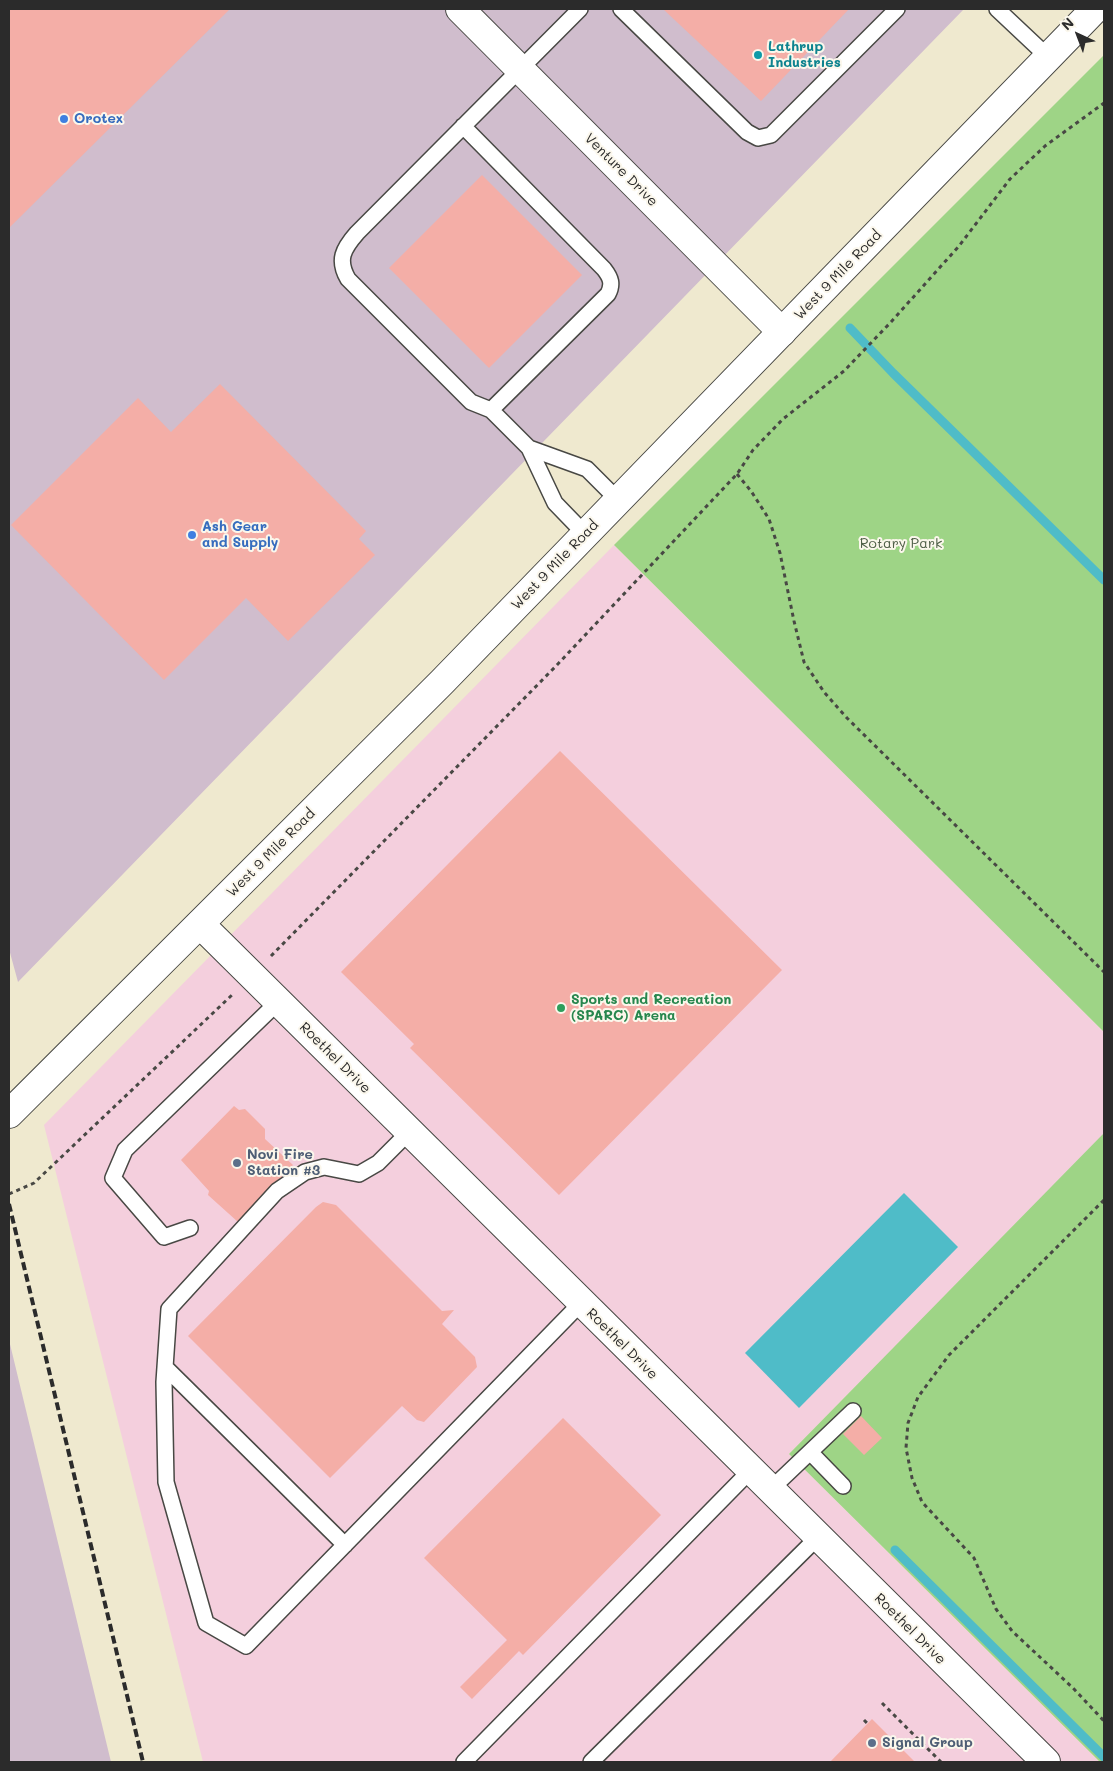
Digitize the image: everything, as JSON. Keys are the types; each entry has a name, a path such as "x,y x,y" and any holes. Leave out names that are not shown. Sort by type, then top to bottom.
{"street":[{"name":"Venture Drive","path":"460,9 782,332"},
{"name":"West 9 Mile Road","path":"9,1114 442,682 1095,9"},
{"name":"Roethel Drive","path":"200,924 750,1471 1046,1762"}],"lane":[{"path":"580,9 354,237 346,246 342,256 343,269 348,279 471,402 491,410 530,448 555,503 585,534"},
{"path":"621,9 747,132 758,138 771,135 897,9"},
{"path":"997,9 1048,57"},
{"path":"463,126 604,269 611,281 611,288 608,294 491,410"},
{"path":"530,448 587,469 618,500"},
{"path":"190,1228 164,1237 112,1178 125,1150 278,1002"},
{"path":"410,1132 378,1163 359,1174 324,1167 305,1172 277,1191 169,1309 164,1382 166,1482 206,1623 246,1646 581,1303"},
{"path":"165,1367 345,1545"},
{"path":"770,1490 853,1411"},
{"path":"810,1452 843,1486"},
{"path":"464,1762 750,1471"},
{"path":"591,1762 818,1537"}],"path":[{"path":"9,1194 34,1183 252,976 556,666 737,474 753,450 783,419 844,371 891,322 959,246 1010,179 1045,146 1104,103"},
{"path":"737,474 751,491 769,519 780,553 804,662 824,692 854,725 1104,972"},
{"path":"1104,1200 949,1355 918,1397 908,1423 906,1448 912,1478 922,1502 974,1558 996,1609 1012,1631 1104,1720"},
{"path":"882,1703 942,1762"}],"shaded area":[{"path":"9,9 964,9 18,982 9,949"},
{"path":"614,545 1104,1032 1104,1134 789,1454 1100,1762 203,1762 44,1125"},
{"path":"9,1340 111,1762 9,1762"}],"green space":[{"name":"Rotary Park","path":"1104,55 1104,1032 614,545"},
{"path":"1104,1133 1104,1762 1100,1762 789,1454"}],"water":[{"path":"904,1193 958,1247 799,1408 745,1353"}],"building":[{"name":"Orotex","path":"9,9 230,9 9,228"},
{"name":"Lathrup Industries","path":"663,9 849,9 761,101"},
{"path":"482,175 582,275 489,368 389,268"},
{"name":"Ash Gear and Supply","path":"220,384 366,531 359,539 375,555 288,641 246,598 164,680 11,525 138,398 171,432"},
{"name":"Sports and Recreation (SPARC) Arena","path":"560,751 782,970 559,1195 410,1048 414,1044 341,972"},
{"name":"Novi Fire Station #3","path":"234,1106 239,1110 245,1109 265,1129 265,1139 293,1165 238,1222 208,1195 209,1191 181,1160"},
{"path":"323,1202 336,1205 442,1311 454,1310 442,1324 475,1357 477,1367 424,1422 417,1420 402,1406 330,1478 188,1336"},
{"path":"861,1416 882,1438 864,1455 843,1434"},
{"path":"563,1418 661,1515 523,1655 519,1651 472,1699 460,1687 507,1640 424,1558"},
{"name":"Signal Group","path":"872,1719 915,1762 830,1762"}],"waterway":[{"path":"850,328 893,373 1104,580"},
{"path":"895,1550 1104,1757"}],"railway":[{"path":"9,1204 143,1762"}],"place":[{"name":"Lathrup Industries","path":"758,55"},
{"name":"Orotex","path":"64,119"},
{"name":"Ash Gear and Supply","path":"192,535"},
{"name":"Sports and Recreation (SPARC) Arena","path":"561,1008"},
{"name":"Novi Fire Station #3","path":"237,1163"},
{"name":"Signal Group","path":"872,1743"}]}
